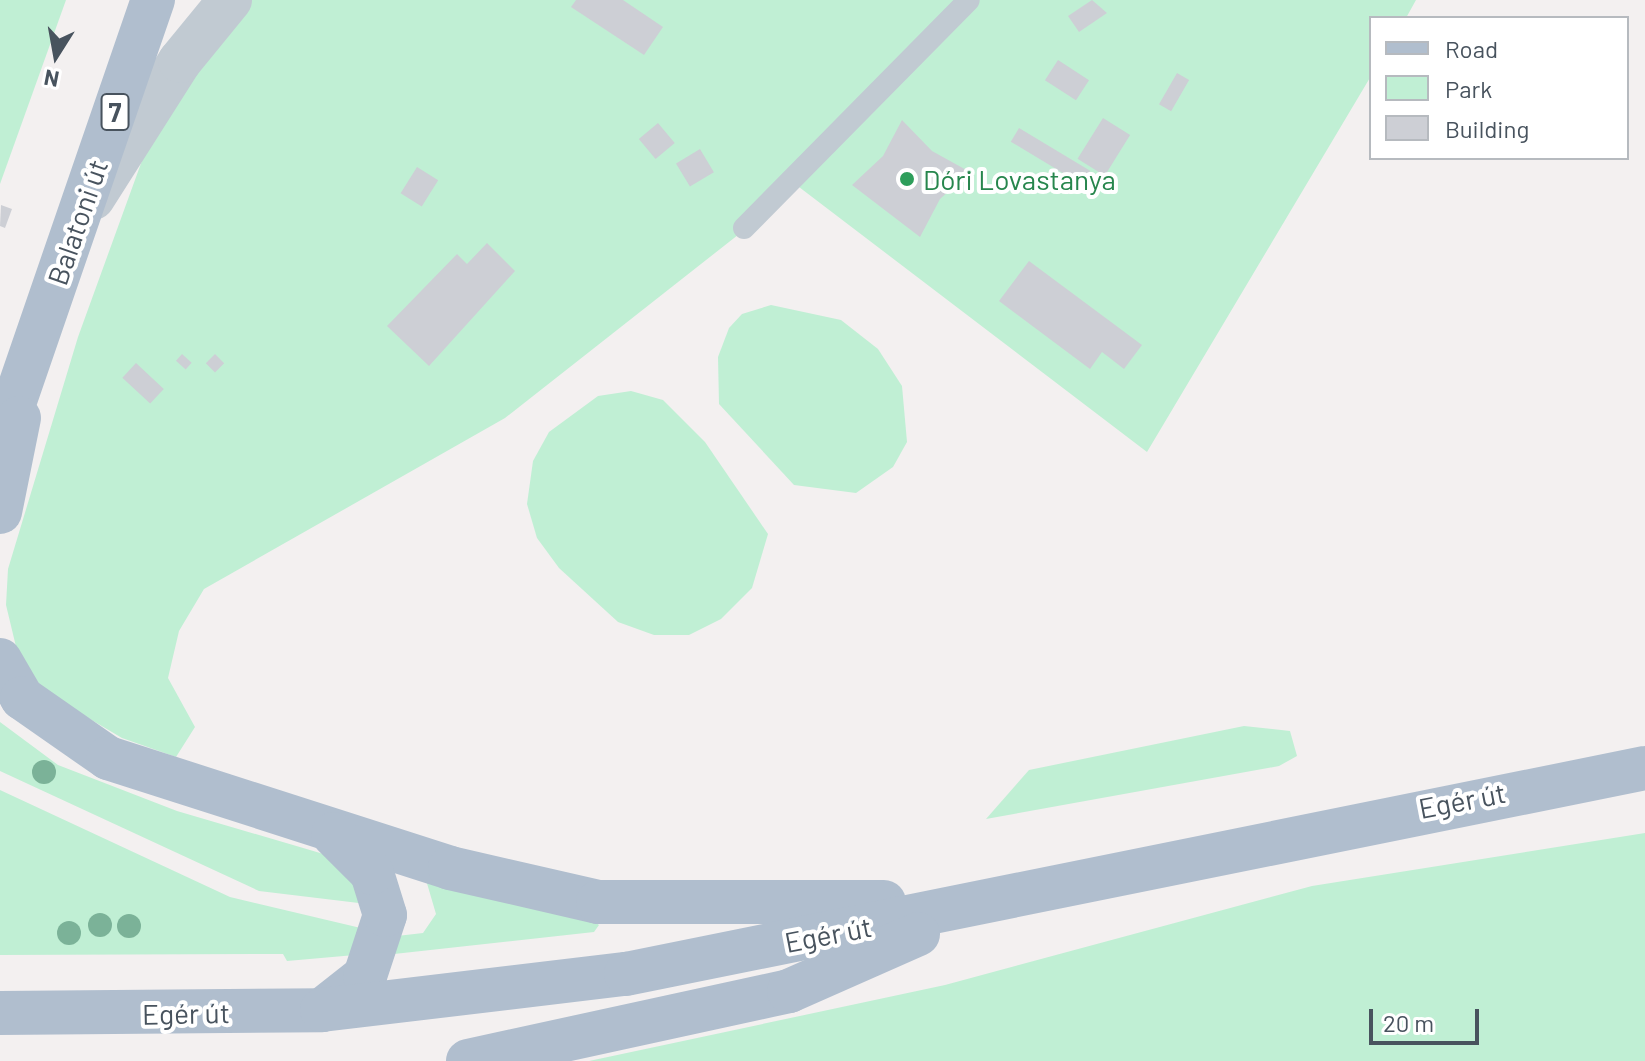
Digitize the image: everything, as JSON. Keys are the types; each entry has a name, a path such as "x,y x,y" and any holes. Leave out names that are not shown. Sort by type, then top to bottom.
{"main road":[{"name":"Balatoni út","path":"0,444 153,0"},
{"path":"0,367 41,326"},
{"path":"0,512 41,326"},
{"path":"0,660 22,698 97,752 331,832 545,894 598,902 994,901"},
{"name":"Egér út","path":"0,1013 322,1010 626,974 994,901 1247,842 1645,768"},
{"path":"322,1010 365,976 385,915 372,873 331,832"},
{"path":"468,1061 789,991 994,901"}],"street":[{"path":"77,224 180,61 230,0"}],"lane":[{"path":"744,228 969,0"}],"green space":[{"path":"0,0 66,0 0,184"},
{"path":"242,0 1416,0 1407,16 1369,16 1369,79 1147,452 799,187 505,418 204,589 179,631 168,678 195,727 176,757 122,738 46,693 18,655 6,605 8,569 78,337 156,122"},
{"path":"771,305 841,320 878,349 902,386 907,442 893,467 856,493 794,485 719,404 718,357 729,328 742,314"},
{"path":"631,391 663,400 705,442 768,534 752,588 721,619 689,635 654,635 618,622 559,568 537,538 527,504 533,461 549,432 598,396"},
{"path":"0,722 58,765 177,811 337,858 367,904 259,891 0,771"},
{"path":"1244,726 1290,731 1297,756 1279,766 986,819 1029,770"},
{"path":"0,790 230,897 365,929 355,955 287,961 283,954 0,955"},
{"path":"1645,833 1645,1061 589,1061 945,985 1312,886"},
{"path":"426,880 594,921 599,925 594,932 394,954 397,936 423,933 436,914"}],"building":[{"path":"576,0 623,0 663,27 644,55 571,7"},
{"path":"1092,0 1107,13 1079,32 1068,16"},
{"path":"1058,60 1089,80 1076,100 1045,80"},
{"path":"1177,73 1189,80 1171,111 1159,104"},
{"path":"1103,118 1130,135 1105,176 1078,159"},
{"path":"902,120 932,151 970,172 940,199 920,237 852,185 883,156"},
{"path":"658,123 675,143 656,159 639,139"},
{"path":"1019,128 1090,171 1082,184 1011,142"},
{"path":"700,149 714,172 690,187 676,163"},
{"path":"417,167 438,180 422,207 401,193"},
{"path":"1,205 12,209 5,228 0,226"},
{"path":"487,243 515,271 429,366 387,326 457,254 467,264"},
{"path":"1029,261 1142,345 1124,369 1102,352 1090,369 999,301"},
{"path":"182,354 192,363 186,369 176,361"},
{"path":"215,354 224,363 215,372 206,363"},
{"path":"136,363 164,389 150,404 122,378"}],"place":[{"name":"Dóri Lovastanya","path":"907,179"}]}
